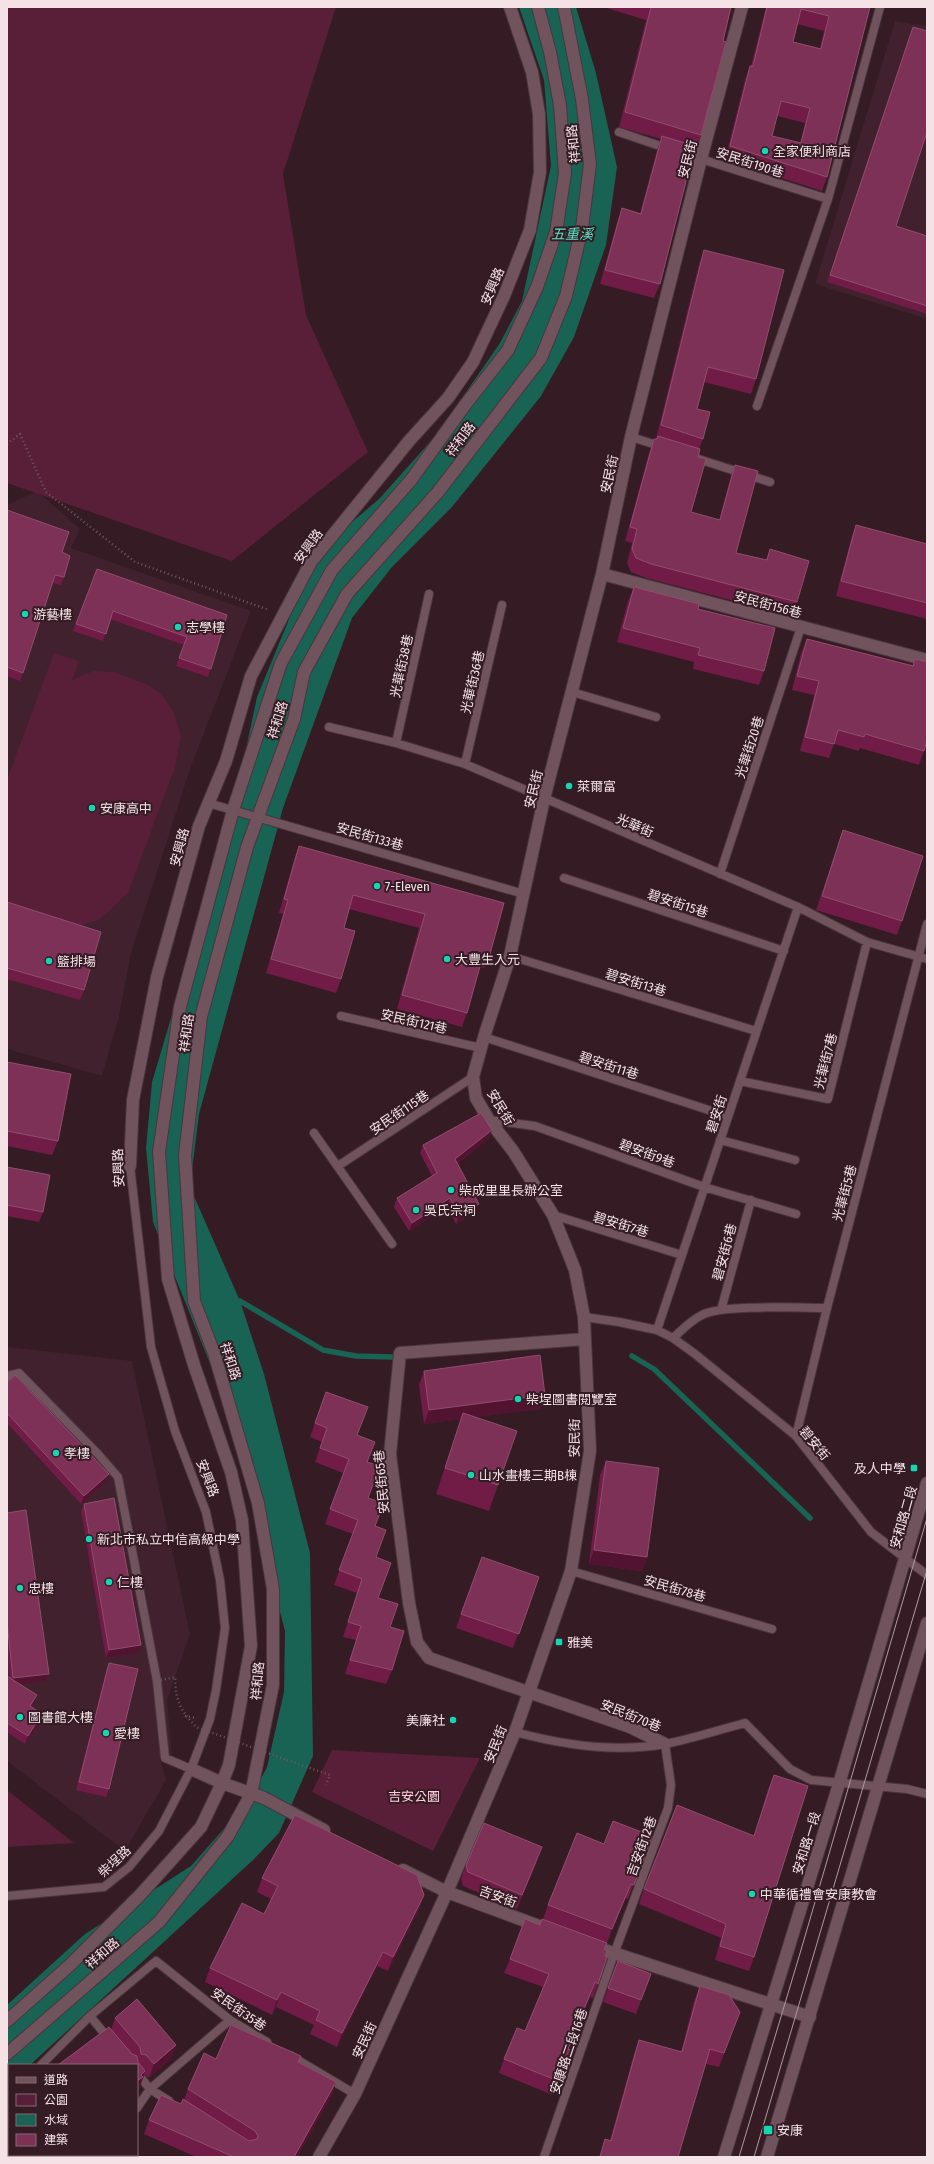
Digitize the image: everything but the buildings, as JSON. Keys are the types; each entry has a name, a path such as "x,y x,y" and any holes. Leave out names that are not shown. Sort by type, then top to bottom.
{"main road":[{"name":"安興路","path":"130,1166 133,1100 157,976 199,826 226,761 251,676 311,562 379,477 448,398 473,362 504,296 530,230 540,172 539,114 532,72 510,7"},
{"name":"祥和路","path":"7,2021 70,1965 141,1894 201,1826 222,1784 229,1766 251,1646 242,1520 231,1472 194,1365 168,1280 159,1152 180,1007 233,810 280,663 332,570 411,480 465,405 508,350 538,287 556,232 565,173 560,105 550,52 538,7"},
{"name":"祥和路","path":"7,2054 159,1922 228,1836 251,1794 273,1685 273,1589 256,1496 214,1353 194,1302 185,1155 201,1017 248,847 294,718 304,672 347,594 438,492 541,358 566,296 582,228 590,164 582,99 564,7"},
{"name":"安民街","path":"319,2157 355,2094 447,1892 516,1732 570,1571 590,1451 586,1339 584,1317 575,1270 553,1215 513,1151 489,1120 476,1098 473,1077 482,1043 510,956 544,799 602,574 631,437 701,159 742,7"},
{"name":"安民街156巷","path":"602,574 927,660"},
{"name":"安民街65巷","path":"530,1693 429,1658 418,1642 409,1603 390,1454 400,1353 586,1339"},
{"name":"安和路二段","path":"905,1560 927,1482"},
{"name":"安和路一段","path":"724,2157 839,1784 905,1560"},
{"path":"767,2157 927,1624"},
{"name":"安民街70巷","path":"530,1693 630,1727 665,1744"},
{"path":"191,1769 222,1784 264,1798 338,1836"},
{"name":"吉安街","path":"392,1864 447,1892 549,1930"},
{"path":"578,1940 614,1954 810,2017"}],"lane":[{"path":"757,406 828,199 880,7"},
{"name":"安民街190巷","path":"619,132 828,199"},
{"path":"631,437 668,449"},
{"path":"690,456 770,482"},
{"name":"光華街38巷","path":"396,743 429,594"},
{"name":"光華街36巷","path":"465,764 502,605"},
{"name":"光華街20巷","path":"720,874 801,627"},
{"path":"572,692 656,717"},
{"name":"光華街","path":"329,727 396,743 465,764 544,799 798,906 867,942 927,959"},
{"name":"安民街133巷","path":"208,803 258,816 524,894"},
{"name":"碧安街15巷","path":"564,878 784,950"},
{"name":"碧安街","path":"657,1330 798,906"},
{"name":"光華街5巷","path":"796,1436 827,1308 927,924"},
{"name":"光華街7巷","path":"740,1081 828,1099 867,942"},
{"name":"碧安街13巷","path":"510,956 756,1031"},
{"name":"安民街121巷","path":"341,1016 482,1043"},
{"name":"碧安街11巷","path":"482,1043 727,1116"},
{"name":"安民街115巷","path":"338,1166 473,1077"},
{"name":"碧安街9巷","path":"489,1120 535,1126 704,1187 796,1214"},
{"path":"314,1133 392,1244"},
{"path":"720,1140 795,1160"},
{"name":"安興路","path":"130,1166 152,1347 175,1431 206,1512 220,1580 226,1628 210,1719 191,1769"},
{"name":"碧安街6巷","path":"721,1310 751,1200"},
{"name":"碧安街7巷","path":"553,1215 682,1255"},
{"path":"673,1338 686,1325 703,1314 721,1310 827,1308"},
{"name":"碧安街","path":"584,1317 619,1322 657,1330 673,1338 796,1436 871,1532 905,1560 927,1575"},
{"path":"7,1376 19,1373 98,1454 118,1477 157,1681 165,1758 191,1769"},
{"name":"安民街78巷","path":"570,1571 772,1629"},
{"name":"安民街70巷","path":"665,1744 745,1723 790,1769 799,1775 811,1780 839,1784"},
{"path":"516,1732 546,1740 590,1746 637,1748 665,1744"},
{"name":"吉安街12巷","path":"614,1954 668,1808 671,1785 665,1744"},
{"name":"柴埕路","path":"7,1896 104,1887 129,1867 159,1830 191,1769"},
{"path":"839,1784 906,1789 927,1794"},
{"name":"安康路二段16巷","path":"544,2157 614,1954"},
{"name":"安民街35巷","path":"90,2016 156,1961 230,2020 355,2094"},
{"path":"42,2064 90,2016 116,2047"},
{"path":"138,2107 150,2089 230,2020"},
{"path":"138,2074 150,2089 176,2105"}],"path":[{"path":"7,444 20,434 46,492 135,562 283,615"},
{"path":"157,1681 175,1677 176,1699 185,1716 196,1727 330,1775 326,1785"}],"shaded area":[{"path":"895,21 927,26 927,319 815,284"},
{"name":"安康高中","path":"37,491 80,529 71,548 251,611 189,772 131,953 119,1016 102,1076 7,1049 7,505"},
{"name":"新北市私立中信高級中學","path":"7,1347 132,1361 190,1634 167,1700 172,1757 160,1759 166,1780 125,1851 7,1761"}],"green space":[{"path":"7,7 336,7 283,174 306,315 368,452 232,561 7,483"},
{"path":"54,653 79,661 72,680 93,671 114,672 146,684 160,693 173,711 181,736 175,767 128,893 99,920 75,927 15,910 7,899 7,780"},
{"name":"吉安公園","path":"332,1750 480,1758 433,1851 312,1792"},
{"path":"7,1790 74,1843 7,1847"}],"water":[{"name":"五重溪","path":"519,7 576,7 596,73 617,167 606,245 574,337 541,396 452,507 392,567 352,618 283,808 199,1114 190,1187 240,1301 264,1374 310,1553 313,1756 279,1833 253,1860 31,2064 8,2064 7,2087 7,2005 85,1934 191,1866 236,1815 256,1788 267,1767 284,1692 285,1631 225,1401 153,1222 146,1148 152,1082 233,810 257,697 308,573 336,536 380,498 437,434 500,343 522,301 551,166 544,80"}],"waterway":[{"path":"233,1302 240,1301 323,1350 356,1356 392,1357"},
{"path":"632,1356 654,1369 810,1518"}],"tram line":[{"path":"739,2157 927,1518"},
{"path":"754,2157 927,1570"}],"place":[{"name":"全家便利商店","path":"765,151"},
{"name":"游藝樓","path":"25,614"},
{"name":"志學樓","path":"178,627"},
{"name":"萊爾富","path":"569,786"},
{"name":"安康高中","path":"92,808"},
{"name":"7-Eleven","path":"377,886"},
{"name":"大豐生入元","path":"447,959"},
{"name":"籃排場","path":"49,961"},
{"name":"柴成里里長辦公室","path":"451,1190"},
{"name":"吳氏宗祠","path":"416,1210"},
{"name":"柴埕圖書閱覽室","path":"518,1399"},
{"name":"孝樓","path":"56,1453"},
{"name":"及人中學","path":"914,1468"},
{"name":"山水畫樓三期B棟","path":"471,1475"},
{"name":"新北市私立中信高級中學","path":"89,1539"},
{"name":"仁樓","path":"109,1582"},
{"name":"忠樓","path":"20,1588"},
{"name":"雅美","path":"559,1642"},
{"name":"圖書館大樓","path":"20,1717"},
{"name":"美廉社","path":"453,1720"},
{"name":"愛樓","path":"106,1733"},
{"name":"中華循禮會安康教會","path":"752,1894"},
{"name":"安康","path":"768,2130"}]}
